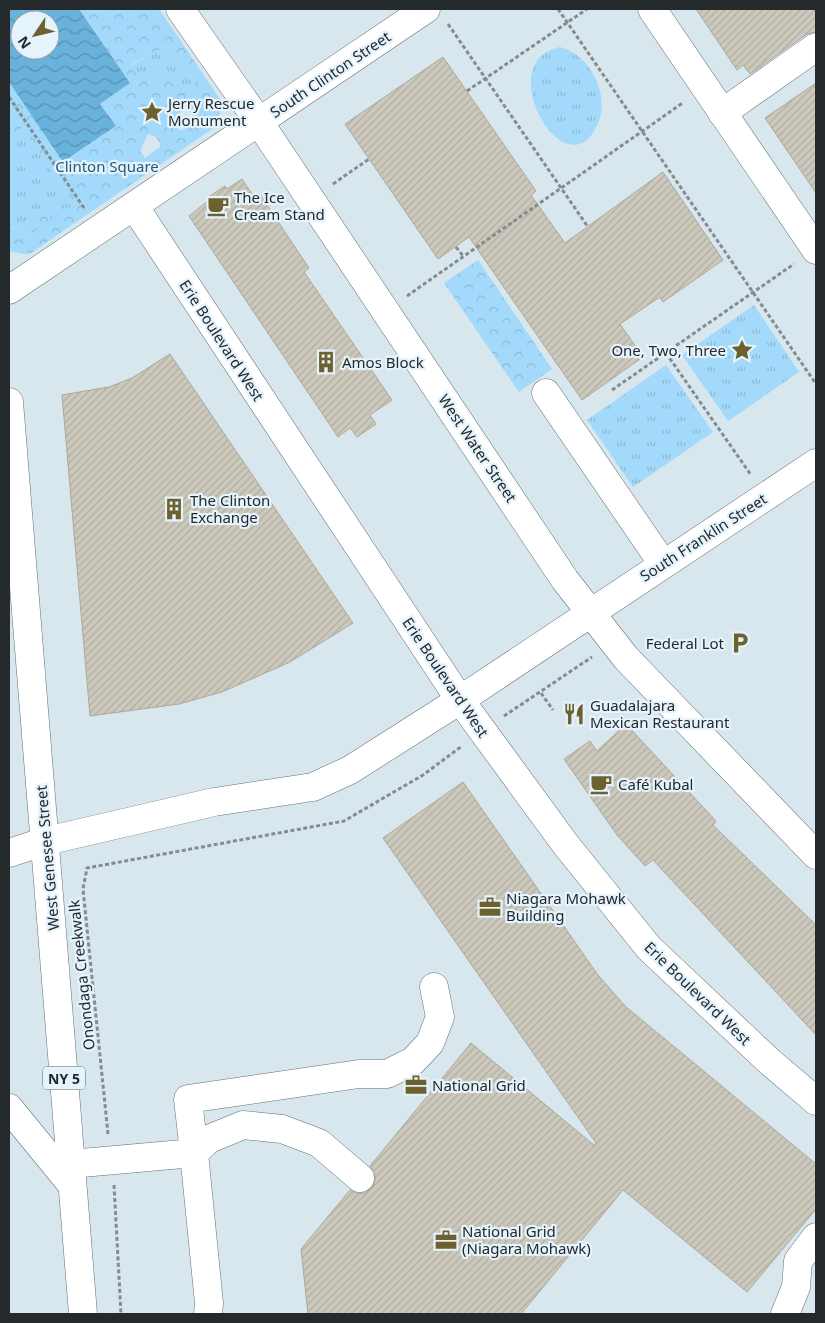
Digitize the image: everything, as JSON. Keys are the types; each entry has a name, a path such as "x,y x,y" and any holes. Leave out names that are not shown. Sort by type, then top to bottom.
{"street":[{"name":"West Water Street","path":"180,9 386,310 565,580 626,658 816,855"},
{"path":"652,9 816,250"},
{"name":"South Clinton Street","path":"9,290 259,122 434,12"},
{"path":"722,112 816,47"},
{"name":"Erie Boulevard West","path":"134,206 460,700 566,845 649,948 763,1056 816,1101"},
{"path":"546,392 663,564"},
{"name":"West Genesee Street","path":"9,402 83,1314"},
{"name":"South Franklin Street","path":"9,853 46,841 214,802 313,787 350,770 460,700 816,463"},
{"path":"208,1314 209,1303 188,1100 359,1074 386,1074 413,1060 430,1043 440,1017 434,987"},
{"path":"9,1108 71,1174 111,1160 194,1153 209,1139 243,1125 282,1129 319,1143 360,1178"},
{"path":"784,1314 796,1287 798,1261 816,1237"}],"path":[{"path":"558,9 816,384"},
{"path":"467,91 587,9"},
{"path":"434,12 486,79 588,227"},
{"path":"386,310 706,87"},
{"path":"9,96 88,214"},
{"path":"311,199 369,159"},
{"path":"456,246 463,256"},
{"path":"612,390 816,250"},
{"path":"666,353 765,496"},
{"path":"514,709 593,657"},
{"path":"541,693 554,710"},
{"name":"Onondaga Creekwalk","path":"120,1314 111,1160 83,889 87,868 344,821 422,775 449,755"}],"green space":[{"name":"Clinton Square","path":"79,9 159,9 222,102 218,125 31,253 24,254 9,251 9,230 19,226 29,236 40,228 35,220 36,215 40,212 46,213 51,220 75,204 22,128 9,137 9,82 64,162 115,127 100,104 130,83","holes":["156,50 164,51 182,63 198,88 190,94 183,85 139,76 131,65","185,109 189,110 195,121 183,130 179,130 176,126 178,114","148,134 156,137 160,143 160,147 145,158 140,151"]},
{"path":"560,47 572,52 583,60 597,83 601,96 599,122 592,134 578,144 563,142 549,131 538,113 532,93 532,73 541,56"},
{"path":"156,50 164,51 177,58 199,88 190,94 183,85 139,76 131,66"},
{"path":"22,128 75,204 51,221 46,213 40,212 36,215 41,228 28,236 23,229 14,227 9,230 9,137"},
{"path":"478,260 552,369 519,392 444,283"},
{"path":"754,305 799,372 728,421 682,355"},
{"path":"666,365 713,432 633,487 587,420"}],"water":[{"path":"9,9 79,9 130,83 100,104 116,126 63,162 9,82"}],"building":[{"path":"696,9 816,9 816,32 807,34 750,74 743,65 737,70"},
{"path":"443,57 536,191 531,195 565,243 663,172 723,260 663,302 660,297 620,324 643,357 582,400 469,237 438,259 345,124"},
{"path":"816,83 816,193 765,118"},
{"path":"242,179 256,200 261,196 309,268 304,272 392,400 370,415 376,424 357,437 350,428 338,437 189,216 209,200 207,198 225,186 227,189"},
{"name":"The Clinton Exchange","path":"170,354 353,623 290,662 222,692 179,704 90,716 62,395 109,387 132,378"},
{"path":"626,724 716,821 713,825 816,925 816,1035 653,860 645,866 617,835 564,759 590,741 597,751"},
{"path":"463,782 598,975 625,1006 816,1164 816,1209 747,1292 623,1190 521,1314 308,1314 301,1249 350,1190 357,1193 365,1193 372,1188 375,1181 375,1173 370,1166 471,1043 594,1145 596,1143 383,838"}],"place":[{"name":"Jerry Rescue Monument","path":"152,112"},
{"name":"The Ice Cream Stand","path":"218,206"},
{"name":"One, Two, Three","path":"742,350"},
{"name":"Amos Block","path":"326,362"},
{"name":"The Clinton Exchange","path":"174,509"},
{"name":"Federal Lot","path":"740,643"},
{"name":"Guadalajara Mexican Restaurant","path":"574,714"},
{"name":"Café Kubal","path":"601,784"},
{"name":"Niagara Mohawk Building","path":"490,907"},
{"name":"National Grid","path":"416,1085"},
{"name":"National Grid (Niagara Mohawk)","path":"446,1240"}]}
